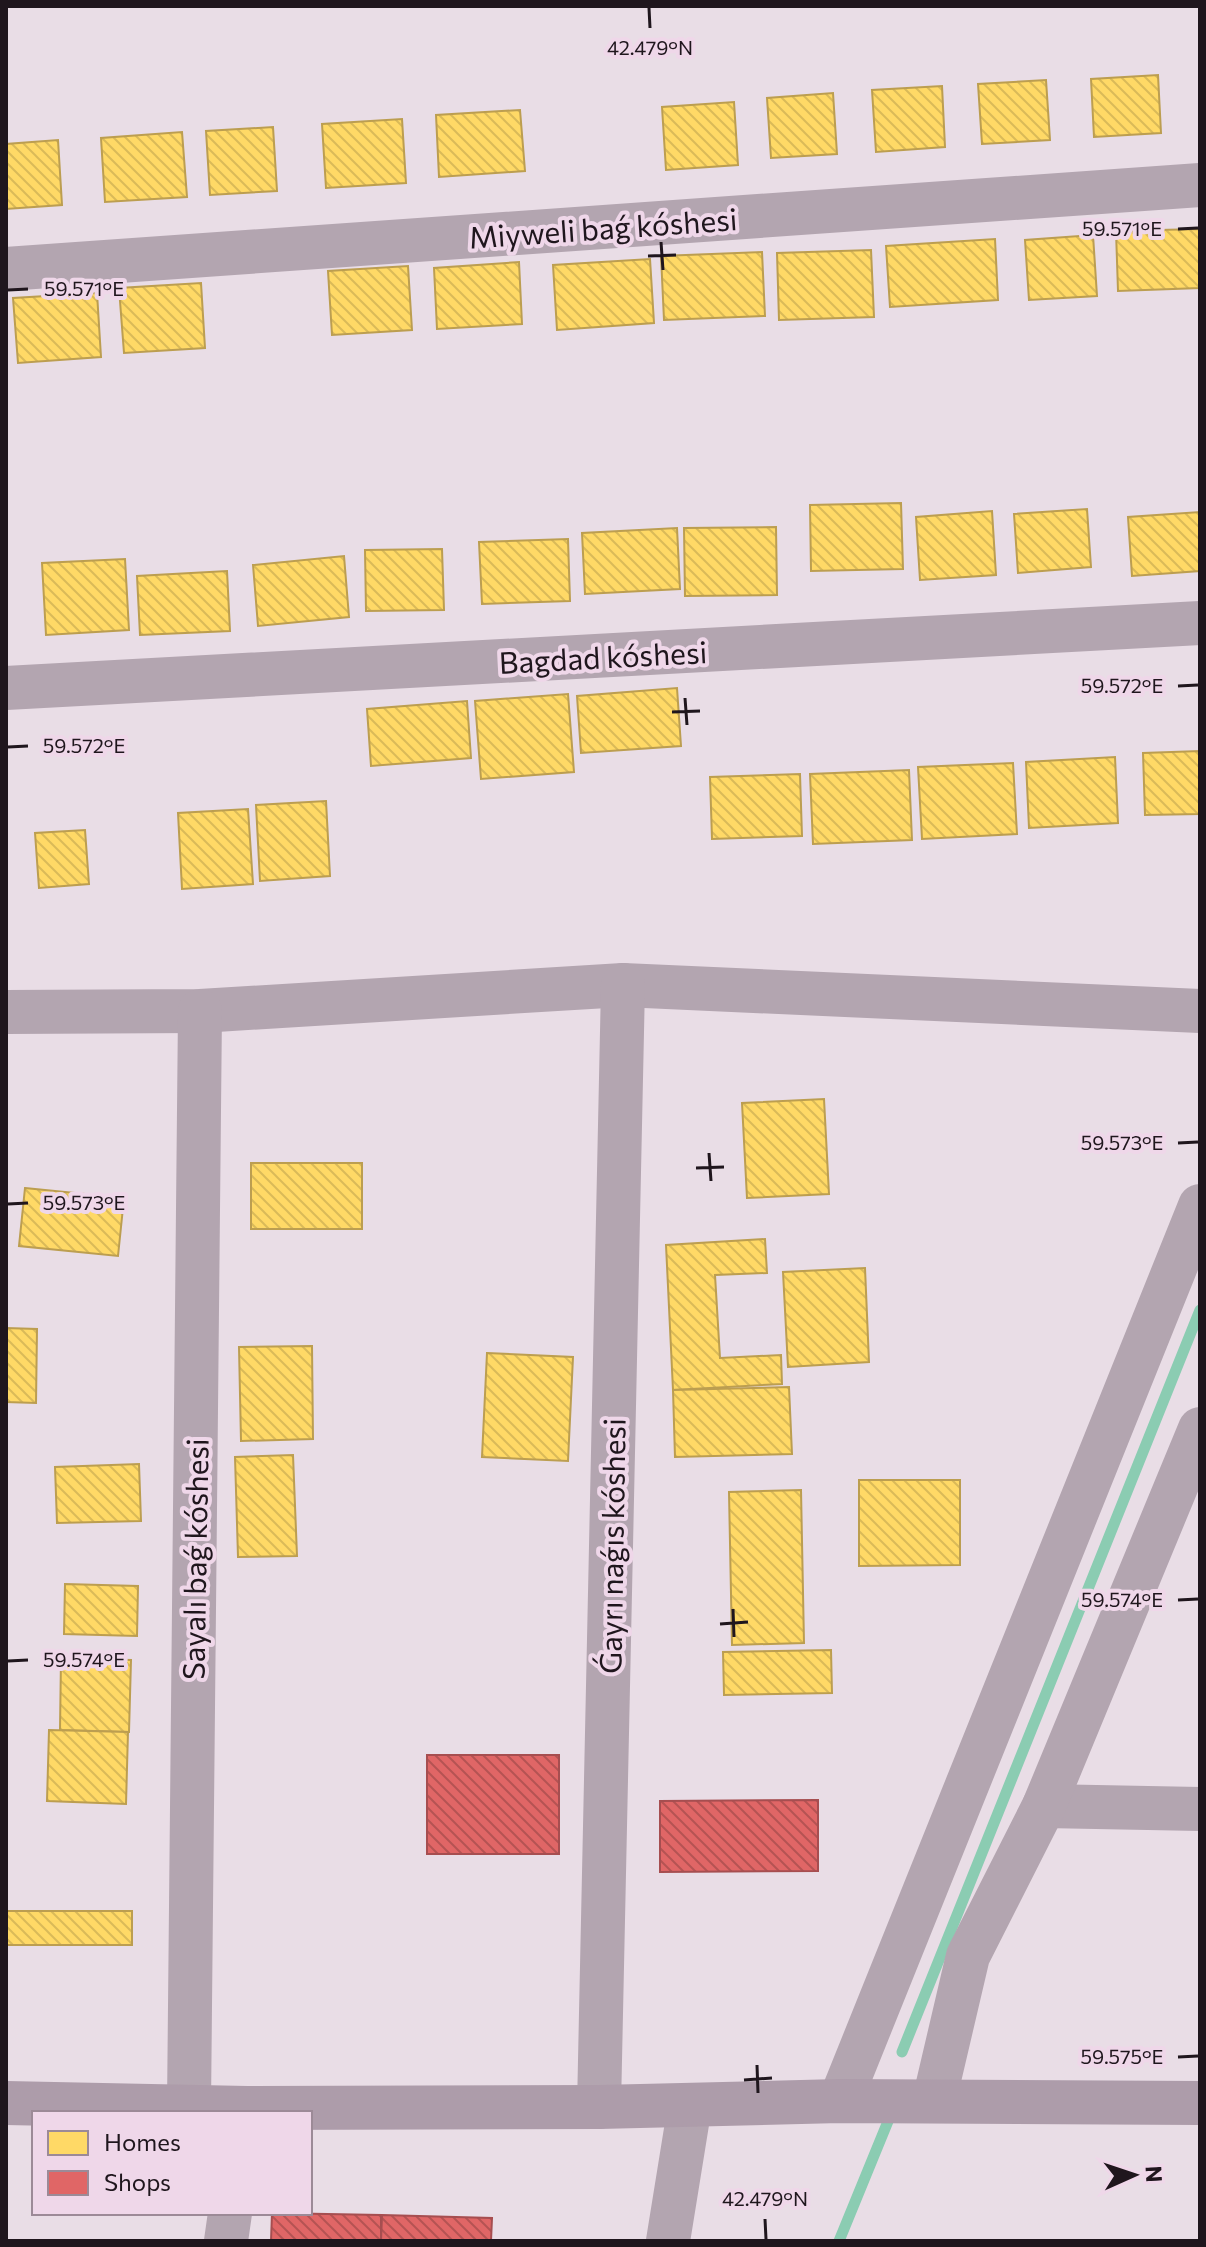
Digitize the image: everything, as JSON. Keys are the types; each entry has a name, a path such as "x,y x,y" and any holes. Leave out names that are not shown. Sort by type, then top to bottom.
{"main road":[{"path":"6,2103 189,2106 247,2111 840,2101 1200,2103"}],"street":[{"name":"Miyweli baǵ kóshesi","path":"6,269 1200,185"},
{"name":"Bagdad kóshesi","path":"6,688 1200,623"},
{"path":"6,1012 200,1011 623,985 1200,1011"},
{"name":"Ǵayrı naǵıs kóshesi","path":"599,2107 623,985"},
{"name":"Sayalı baǵ kóshesi","path":"189,2106 200,1011"},
{"path":"840,2101 1200,1206"},
{"path":"934,2101 968,1956 1044,1806 1200,1429"},
{"path":"1044,1806 1200,1809"},
{"path":"668,2241 690,2105"},
{"path":"226,2241 230,2215"}],"building: Homes":[{"path":"1158,75 1161,133 1094,137 1091,79"},
{"path":"1046,80 1050,140 982,144 978,84"},
{"path":"942,86 945,147 876,152 872,90"},
{"path":"833,93 837,154 771,158 767,98"},
{"path":"734,102 738,165 666,170 662,107"},
{"path":"520,110 525,171 439,177 436,115"},
{"path":"402,119 406,183 326,188 322,124"},
{"path":"273,127 277,191 210,195 206,131"},
{"path":"182,132 187,197 105,202 101,138"},
{"path":"58,140 62,205 6,209 6,144"},
{"path":"1200,229 1200,288 1118,291 1116,231"},
{"path":"1093,235 1097,296 1029,300 1025,240"},
{"path":"995,239 998,300 890,307 886,246"},
{"path":"871,250 874,317 779,320 777,253"},
{"path":"762,252 765,316 664,320 661,256"},
{"path":"650,259 654,323 557,330 553,265"},
{"path":"519,262 522,324 437,329 434,268"},
{"path":"408,266 412,330 332,335 328,271"},
{"path":"201,283 205,348 124,353 119,288"},
{"path":"97,293 101,357 18,363 13,298"},
{"path":"901,503 903,569 811,571 810,505"},
{"path":"1087,509 1091,567 1018,573 1014,514"},
{"path":"992,511 996,575 920,580 916,517"},
{"path":"1200,512 1200,571 1132,576 1128,517"},
{"path":"776,527 777,595 685,596 684,528"},
{"path":"677,528 680,589 585,594 582,533"},
{"path":"568,539 570,601 482,604 479,542"},
{"path":"442,549 444,610 366,611 365,550"},
{"path":"344,556 349,617 258,626 253,565"},
{"path":"125,559 129,630 46,635 42,563"},
{"path":"227,571 230,631 140,635 137,576"},
{"path":"677,688 681,746 581,753 577,696"},
{"path":"568,694 574,772 481,779 475,701"},
{"path":"467,701 471,758 371,766 367,709"},
{"path":"1200,751 1200,814 1145,815 1143,753"},
{"path":"1115,757 1118,823 1029,828 1026,762"},
{"path":"1013,763 1017,834 922,839 918,767"},
{"path":"909,770 912,840 813,844 810,774"},
{"path":"800,774 802,836 712,839 710,777"},
{"path":"326,801 330,876 260,881 256,805"},
{"path":"248,809 253,884 182,889 178,813"},
{"path":"85,830 89,884 39,888 35,833"},
{"path":"824,1099 829,1194 747,1198 742,1103"},
{"path":"251,1163 362,1163 362,1229 251,1229"},
{"path":"25,1188 124,1198 118,1256 19,1246"},
{"path":"765,1239 767,1273 715,1275 720,1358 781,1355 782,1384 673,1390 666,1245"},
{"path":"865,1268 869,1362 788,1367 783,1272"},
{"path":"6,1328 37,1329 36,1403 6,1402"},
{"path":"312,1346 313,1439 241,1441 239,1347"},
{"path":"487,1353 573,1357 568,1461 482,1457"},
{"path":"789,1387 792,1454 675,1457 673,1390"},
{"path":"293,1455 297,1556 238,1557 235,1457"},
{"path":"139,1464 141,1521 57,1523 55,1467"},
{"path":"859,1480 960,1480 960,1565 859,1566"},
{"path":"801,1490 804,1643 732,1645 729,1492"},
{"path":"65,1584 138,1586 137,1636 64,1634"},
{"path":"831,1650 832,1693 724,1695 723,1652"},
{"path":"61,1658 131,1660 129,1732 60,1730"},
{"path":"49,1730 128,1732 126,1804 47,1801"},
{"path":"6,1911 132,1911 132,1945 6,1945"}],"building: Shops":[{"path":"427,1755 559,1755 559,1854 427,1854"},
{"path":"818,1800 818,1871 660,1872 660,1801"},
{"path":"272,2215 381,2215 381,2241 271,2241"},
{"path":"382,2215 492,2218 491,2241 381,2241"}],"waterway":[{"path":"902,2052 1200,1310"},
{"path":"839,2241 891,2114"}]}
